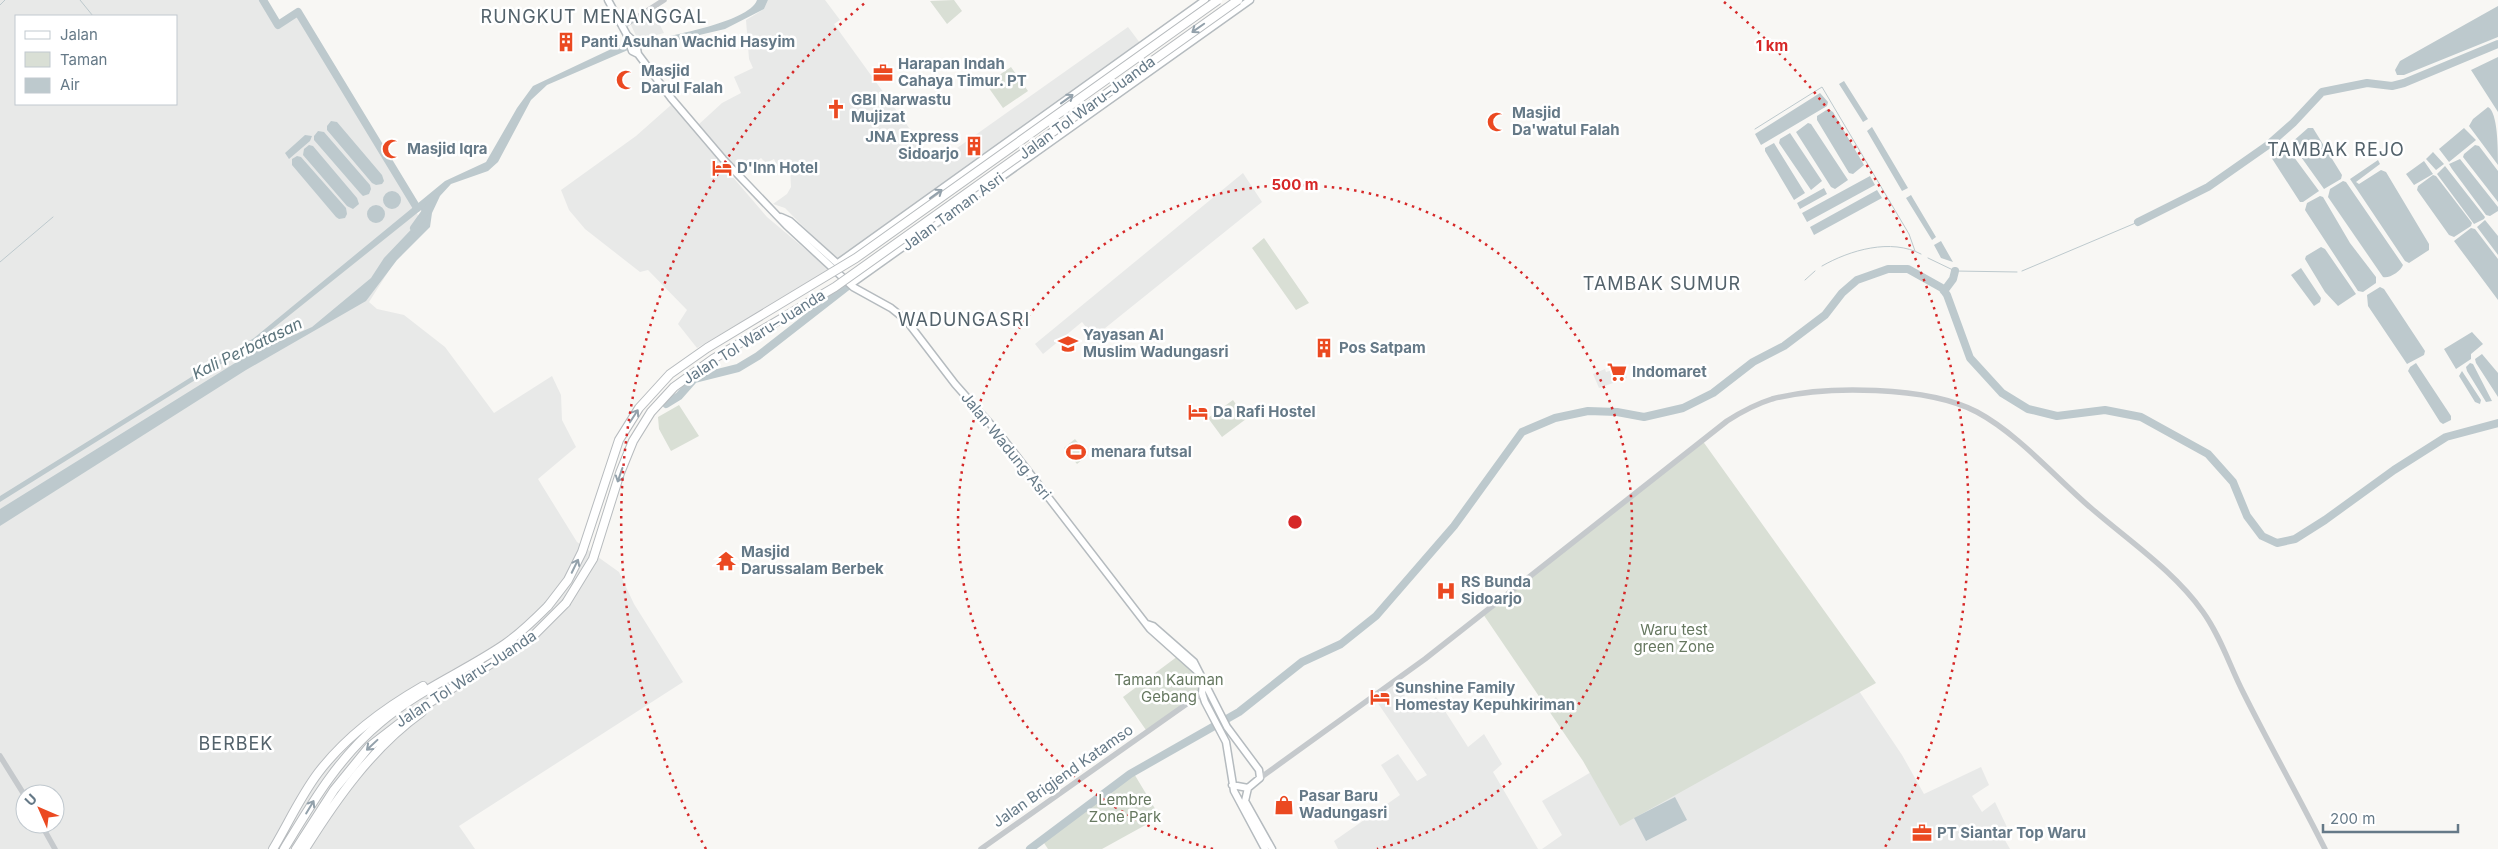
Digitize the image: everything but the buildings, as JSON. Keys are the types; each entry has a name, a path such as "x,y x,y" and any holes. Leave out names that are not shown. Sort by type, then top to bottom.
{"highway":[{"name":"Jalan Tol Waru–Juanda","path":"284,849 323,786 361,740 380,722 413,698 503,645 522,631 548,606 568,580 582,552 619,440 639,408 656,387 687,360 856,258 1218,0"},
{"name":"Jalan Tol Waru–Juanda","path":"296,849 334,790 369,747 413,713 530,639 566,603 593,559 620,473 633,441 651,412 674,387 713,359 835,288 1238,0"},
{"path":"1085,95 1090,97 1092,104"},
{"path":"273,849 310,783 345,742 365,724 421,687 503,645"},
{"path":"305,849 348,784 390,739 420,714 501,659"},
{"path":"309,849 318,829"}],"main road":[{"path":"608,0 634,47 667,93 723,160 781,217 786,225 843,275"},
{"path":"838,262 888,229 1206,0"},
{"name":"Jalan Taman Asri","path":"851,284 1250,0"},
{"path":"781,217 790,220 838,262 843,275"},
{"path":"888,229 902,249"},
{"path":"876,237 885,245 890,258"},
{"name":"Jalan Wadung Asri","path":"843,275 851,284 891,308 906,320 955,384 1001,436 1147,624 1153,626 1192,659 1228,727 1259,770"},
{"path":"1203,682 1202,693 1226,742 1232,785 1238,801 1265,849"},
{"path":"1226,742 1230,738 1235,738"},
{"path":"1259,770 1260,778 1248,788 1245,803 1272,849"},
{"path":"1232,785 1248,788"}],"street":[{"path":"622,27 664,0"},
{"path":"1260,778 1425,659 1733,417 1773,399 1806,394 1842,391 1897,393 1949,401 1987,418 2134,543 2190,595 2204,614 2218,639 2232,670 2325,849"},
{"name":"Jalan Brigjend Katamso","path":"981,849 1209,689"},
{"path":"0,756 18,784"},
{"path":"1259,770 1268,772"},
{"path":"47,834 56,849"}],"shaded area":[{"path":"0,0 261,0 277,28 297,14 421,220 369,302 377,309 404,315 445,347 494,413 552,376 561,395 562,420 576,447 538,479 577,542 619,572 634,604 683,682 459,826 475,849 0,849"},
{"path":"768,0 825,0 840,20 834,24 933,161 948,150 950,153 1128,27 1140,43 1004,140 840,264 785,208 773,204 787,194 791,187 790,166 779,170 774,159 766,163 761,158 741,173 698,125 722,103 741,93 734,77 753,68 749,59 746,20 764,9"},
{"path":"653,11 664,33 638,40 630,23"},
{"path":"671,105 767,217 830,270 697,348 678,324 687,310 648,270 640,272 585,229 569,210 561,190 636,136"},
{"path":"1243,173 1262,202 1094,337 1082,322 1043,354 1035,344"},
{"path":"1622,367 1627,378 1599,388 1593,374 1605,369 1606,372"},
{"path":"1396,683 1416,712 1436,697 1468,747 1484,734 1502,764 1493,772 1538,849 1338,849 1334,841 1400,795 1381,765 1398,754 1417,781 1427,775 1375,699"},
{"path":"1857,688 1902,755 1924,794 1981,767 1989,785 1972,796 1982,812 1995,802 2007,827 2002,835 2010,849 1542,849 1562,835 1542,801 1598,768"}],"green space":[{"path":"954,0 962,11 947,24 930,1"},
{"path":"1011,67 1028,91 1003,108 986,84"},
{"path":"1264,238 1309,303 1296,310 1252,248"},
{"path":"1233,400 1246,419 1222,437 1208,418"},
{"path":"679,405 699,436 671,451 659,429 658,417"},
{"name":"menara futsal","path":"1075,439 1088,455 1077,464 1064,448"},
{"name":"Waru test green Zone","path":"1702,440 1876,683 1620,826 1583,761 1483,614"},
{"name":"Taman Kauman Gebang","path":"1178,656 1195,671 1201,686 1201,692 1146,730 1123,697"},
{"name":"Lembre Zone Park","path":"1133,772 1160,817 1102,849 1048,849 1042,840"}],"water":[{"path":"757,0 768,0 764,9 725,29 644,48 640,42 685,33 723,22 739,16 751,8"},
{"path":"2498,6 2498,37 2404,75 2397,75 2395,70 2400,61"},
{"name":"Kali Perbatasan","path":"624,43 628,50 547,85 531,100 498,162 488,171 451,184 440,196 432,213 430,227 397,260 366,301 246,370 0,526 0,509 248,355 312,327 371,278 384,258 424,216 421,210 256,342 0,502 0,496 254,338 445,181 486,162 517,108 533,86"},
{"path":"2498,57 2498,112 2471,70"},
{"path":"1844,81 1868,119 1863,122 1839,84"},
{"path":"1820,93 1828,102 1827,106 1761,145 1755,134"},
{"path":"2488,107 2494,116 2496,124 2498,165 2469,126 2473,119"},
{"path":"1828,109 1833,112 1864,165 1853,174 1849,173 1817,120 1817,116"},
{"path":"331,121 337,122 382,175 384,181 382,184 376,185 372,183 327,130 327,126"},
{"path":"1808,123 1811,124 1848,180 1835,189 1831,187 1796,132"},
{"path":"1872,127 1908,188 1902,191 1867,131"},
{"path":"2308,128 2313,128 2342,175 2341,179 2324,189 2291,143"},
{"path":"2464,128 2476,140 2449,162 2439,149"},
{"path":"318,131 324,132 370,185 369,194 363,196 314,140 314,136"},
{"path":"1790,133 1822,181 1811,190 1779,143 1780,139"},
{"path":"305,135 312,136 310,141 289,159 285,153"},
{"path":"1774,143 1805,193 1794,200 1765,151 1765,148"},
{"path":"309,145 313,146 357,198 359,204 353,209 347,206 303,155 304,149"},
{"path":"2285,145 2319,191 2303,202 2300,202 2271,157"},
{"path":"2475,145 2479,146 2498,171 2498,202 2463,157"},
{"path":"2433,152 2444,164 2436,170 2426,159"},
{"path":"297,156 301,157 346,208 347,214 345,218 339,219 336,217 292,165 292,159"},
{"path":"2460,159 2498,207 2498,211 2490,216 2486,215 2449,164"},
{"path":"2378,160 2380,164 2356,182 2359,184 2381,170 2386,172 2429,244 2429,250 2409,263 2405,261 2350,179"},
{"path":"2424,161 2433,174 2414,185 2406,174"},
{"path":"2445,166 2485,217 2484,219 2474,224 2437,174"},
{"path":"2433,175 2436,176 2472,223 2471,226 2454,237 2449,235 2417,190 2418,186"},
{"path":"1870,176 1875,185 1807,222 1802,213"},
{"path":"2343,181 2346,182 2403,265 2400,270 2391,276 2383,277 2328,197 2330,189"},
{"path":"1824,188 1827,194 1800,209 1797,203"},
{"path":"1877,190 1882,198 1814,235 1810,227"},
{"path":"392,191 398,194 401,200 398,206 392,209 386,206 383,200 386,194"},
{"path":"1911,195 1936,237 1932,240 1906,198"},
{"path":"2320,196 2323,197 2350,243 2376,277 2376,283 2363,292 2358,291 2305,210 2307,203"},
{"path":"376,205 382,208 385,214 382,220 376,223 370,220 367,214 370,208"},
{"path":"2485,220 2498,236 2498,255 2477,227"},
{"path":"2471,228 2475,229 2498,259 2498,300 2454,241"},
{"path":"1941,241 1953,262 1941,258 1934,245"},
{"path":"2321,247 2325,249 2356,294 2338,306 2325,292 2305,259 2306,256"},
{"path":"2301,268 2321,298 2320,302 2314,306 2291,275"},
{"path":"2380,287 2384,289 2425,351 2424,355 2407,364 2368,306 2367,295"},
{"path":"2472,332 2483,344 2471,354 2471,359 2456,369 2444,349"},
{"path":"2482,354 2498,373 2498,397 2476,363 2475,359"},
{"path":"2416,363 2451,416 2451,420 2443,424 2440,422 2408,371"},
{"path":"2470,363 2473,364 2492,401 2486,402 2467,371 2466,367"},
{"path":"2462,371 2481,400 2480,404 2475,402 2459,376"},
{"path":"1675,797 1687,820 1646,841 1634,818"}],"waterway":[{"path":"0,5 5,0"},
{"path":"80,0 92,15"},
{"path":"263,0 278,25 298,12 417,208"},
{"path":"2138,222 2208,187 2268,145 2293,123 2322,92 2367,83 2392,86 2404,83 2498,44"},
{"path":"1755,129 1822,87 1909,234 1915,251"},
{"name":"Kali Perbatasan","path":"414,228 429,207"},
{"path":"0,262 53,217"},
{"path":"2022,271 2138,222"},
{"path":"1822,266 1845,255 1871,248 1897,247 1921,254"},
{"path":"1928,258 1955,271 2017,272"},
{"path":"1030,849 1130,774 1239,712 1302,662 1341,644 1376,616 1454,526 1522,432 1555,418 1588,411 1617,412 1644,417 1683,408 1713,393 1753,362 1784,346 1825,315 1842,293 1857,280 1888,269 1908,269 1942,288 1947,295 1970,358 2002,393 2028,409 2057,416 2105,410 2141,417 2208,454 2233,482 2247,516 2262,536 2277,543 2295,539 2325,520 2394,470 2446,437 2498,423"},
{"path":"1805,280 1815,271"},
{"path":"1944,291 1953,279 1955,271"},
{"path":"666,404 679,396 694,379 738,368 758,356 849,285"}],"place":[{"name":"Panti Asuhan Wachid Hasyim","path":"566,42"},
{"name":"Harapan Indah Cahaya Timur. PT","path":"883,73"},
{"name":"Masjid Darul Falah","path":"626,80"},
{"name":"GBI Narwastu Mujizat","path":"836,109"},
{"name":"Masjid Da'watul Falah","path":"1497,122"},
{"name":"JNA Express Sidoarjo","path":"974,146"},
{"name":"Masjid Iqra","path":"392,149"},
{"name":"D'Inn Hotel","path":"722,168"},
{"name":"Yayasan Al Muslim Wadungasri","path":"1068,344"},
{"name":"Pos Satpam","path":"1324,348"},
{"name":"Indomaret","path":"1617,372"},
{"name":"Da Rafi Hostel","path":"1198,412"},
{"name":"menara futsal","path":"1076,452"},
{"name":"Masjid Darussalam Berbek","path":"726,561"},
{"name":"RS Bunda Sidoarjo","path":"1446,591"},
{"name":"Sunshine Family Homestay Kepuhkiriman","path":"1380,697"},
{"name":"Pasar Baru Wadungasri","path":"1284,805"},
{"name":"PT Siantar Top Waru","path":"1922,833"}],"district":[{"name":"RUNGKUT MENANGGAL","path":"594,17"},
{"name":"TAMBAK REJO","path":"2336,150"},
{"name":"TAMBAK SUMUR","path":"1662,284"},
{"name":"WADUNGASRI","path":"964,320"},
{"name":"BERBEK","path":"236,744"}]}
